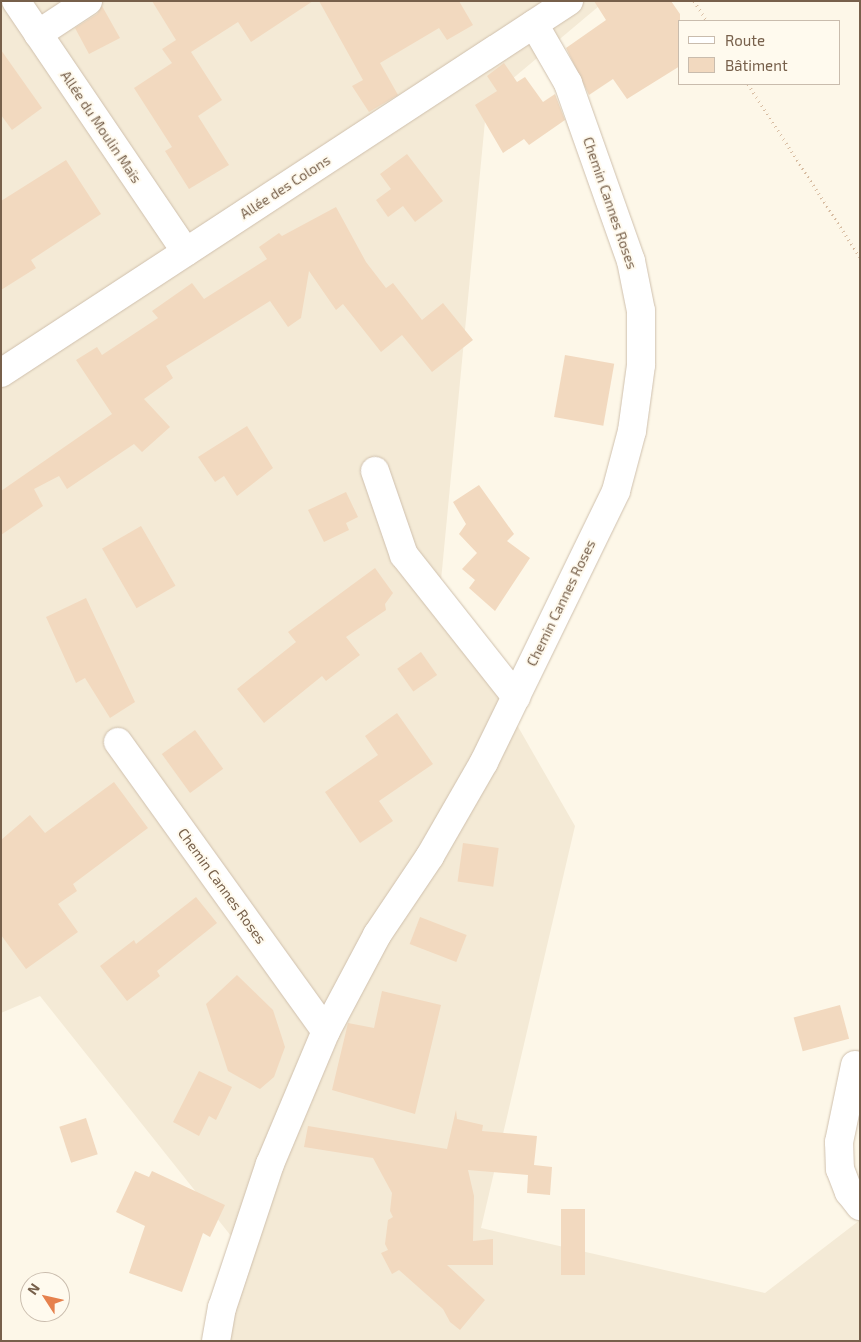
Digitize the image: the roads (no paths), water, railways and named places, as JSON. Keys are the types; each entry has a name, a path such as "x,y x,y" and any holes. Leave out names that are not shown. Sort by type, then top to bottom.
{"street":[{"name":"Allée du Moulin Maïs","path":"16,1 186,252"},
{"path":"38,34 88,1"},
{"name":"Allée des Colons","path":"1,373 569,1"},
{"name":"Chemin Cannes Roses","path":"216,1341 222,1308 270,1164 326,1031 378,935 459,808 516,697 616,491 632,431 641,365 641,311 631,260 568,83 534,24"},
{"path":"375,471 404,555 516,697"},
{"name":"Chemin Cannes Roses","path":"118,742 326,1031"},
{"path":"855,1065 839,1142 840,1169 849,1192 860,1206"}]}
